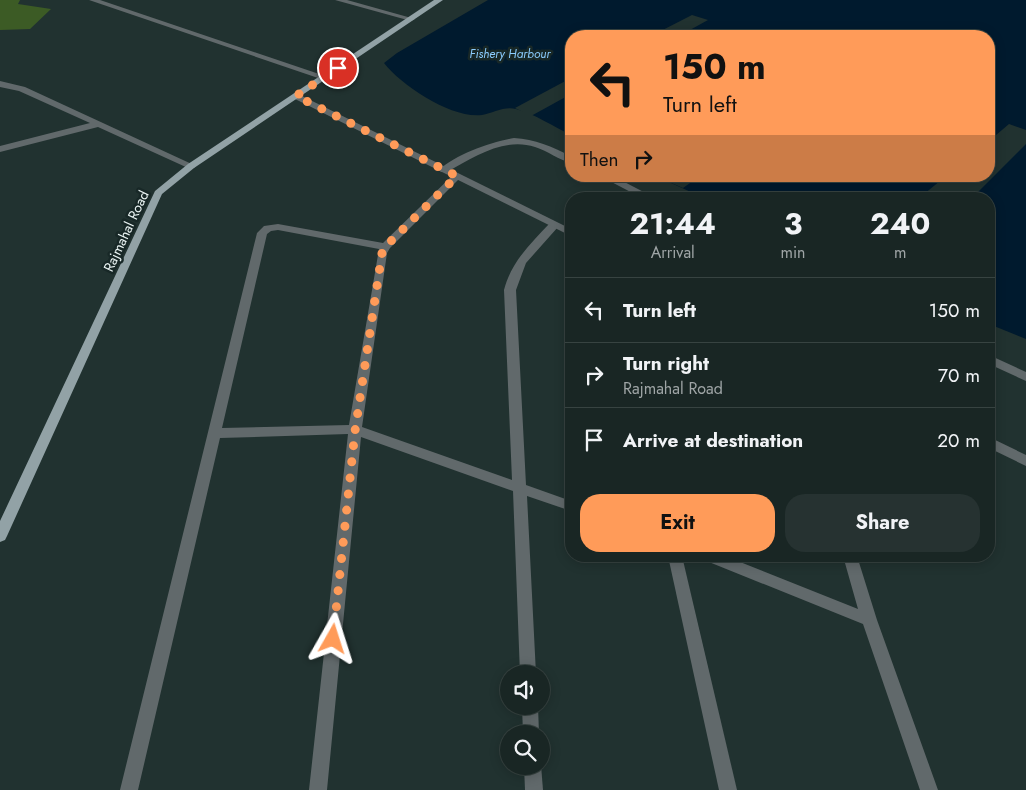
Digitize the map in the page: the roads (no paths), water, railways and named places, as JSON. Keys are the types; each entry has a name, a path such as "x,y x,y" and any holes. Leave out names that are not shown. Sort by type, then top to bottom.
{"main road":[{"name":"Rajmahal Road","path":"0,536 158,193 191,166 439,0"}],"street":[{"path":"93,0 324,77"},
{"path":"339,0 411,19"},
{"path":"0,84 22,89 191,166"},
{"path":"296,96 565,230"},
{"path":"0,149 99,124"},
{"path":"444,170 490,145 508,142 538,144 565,157"},
{"path":"318,790 355,431 385,247 457,176"},
{"path":"617,182 638,192"},
{"path":"528,665 510,290 512,275 528,252 554,225"},
{"path":"128,790 262,233 268,228 278,227 385,247"},
{"path":"995,362 1026,377"},
{"path":"214,433 346,429 565,504"},
{"path":"995,445 1026,461"},
{"path":"676,562 728,790"},
{"path":"724,562 869,620"},
{"path":"852,562 869,620 929,790"},
{"path":"533,775 534,790"}],"water":[{"name":"Fishery Harbour","path":"488,0 1026,0 1026,339 995,326 995,192 691,192 669,182 995,182 995,30 565,30 565,132 537,117 512,108 482,115 470,115 457,112 428,99 415,91 384,63 397,53"}]}
